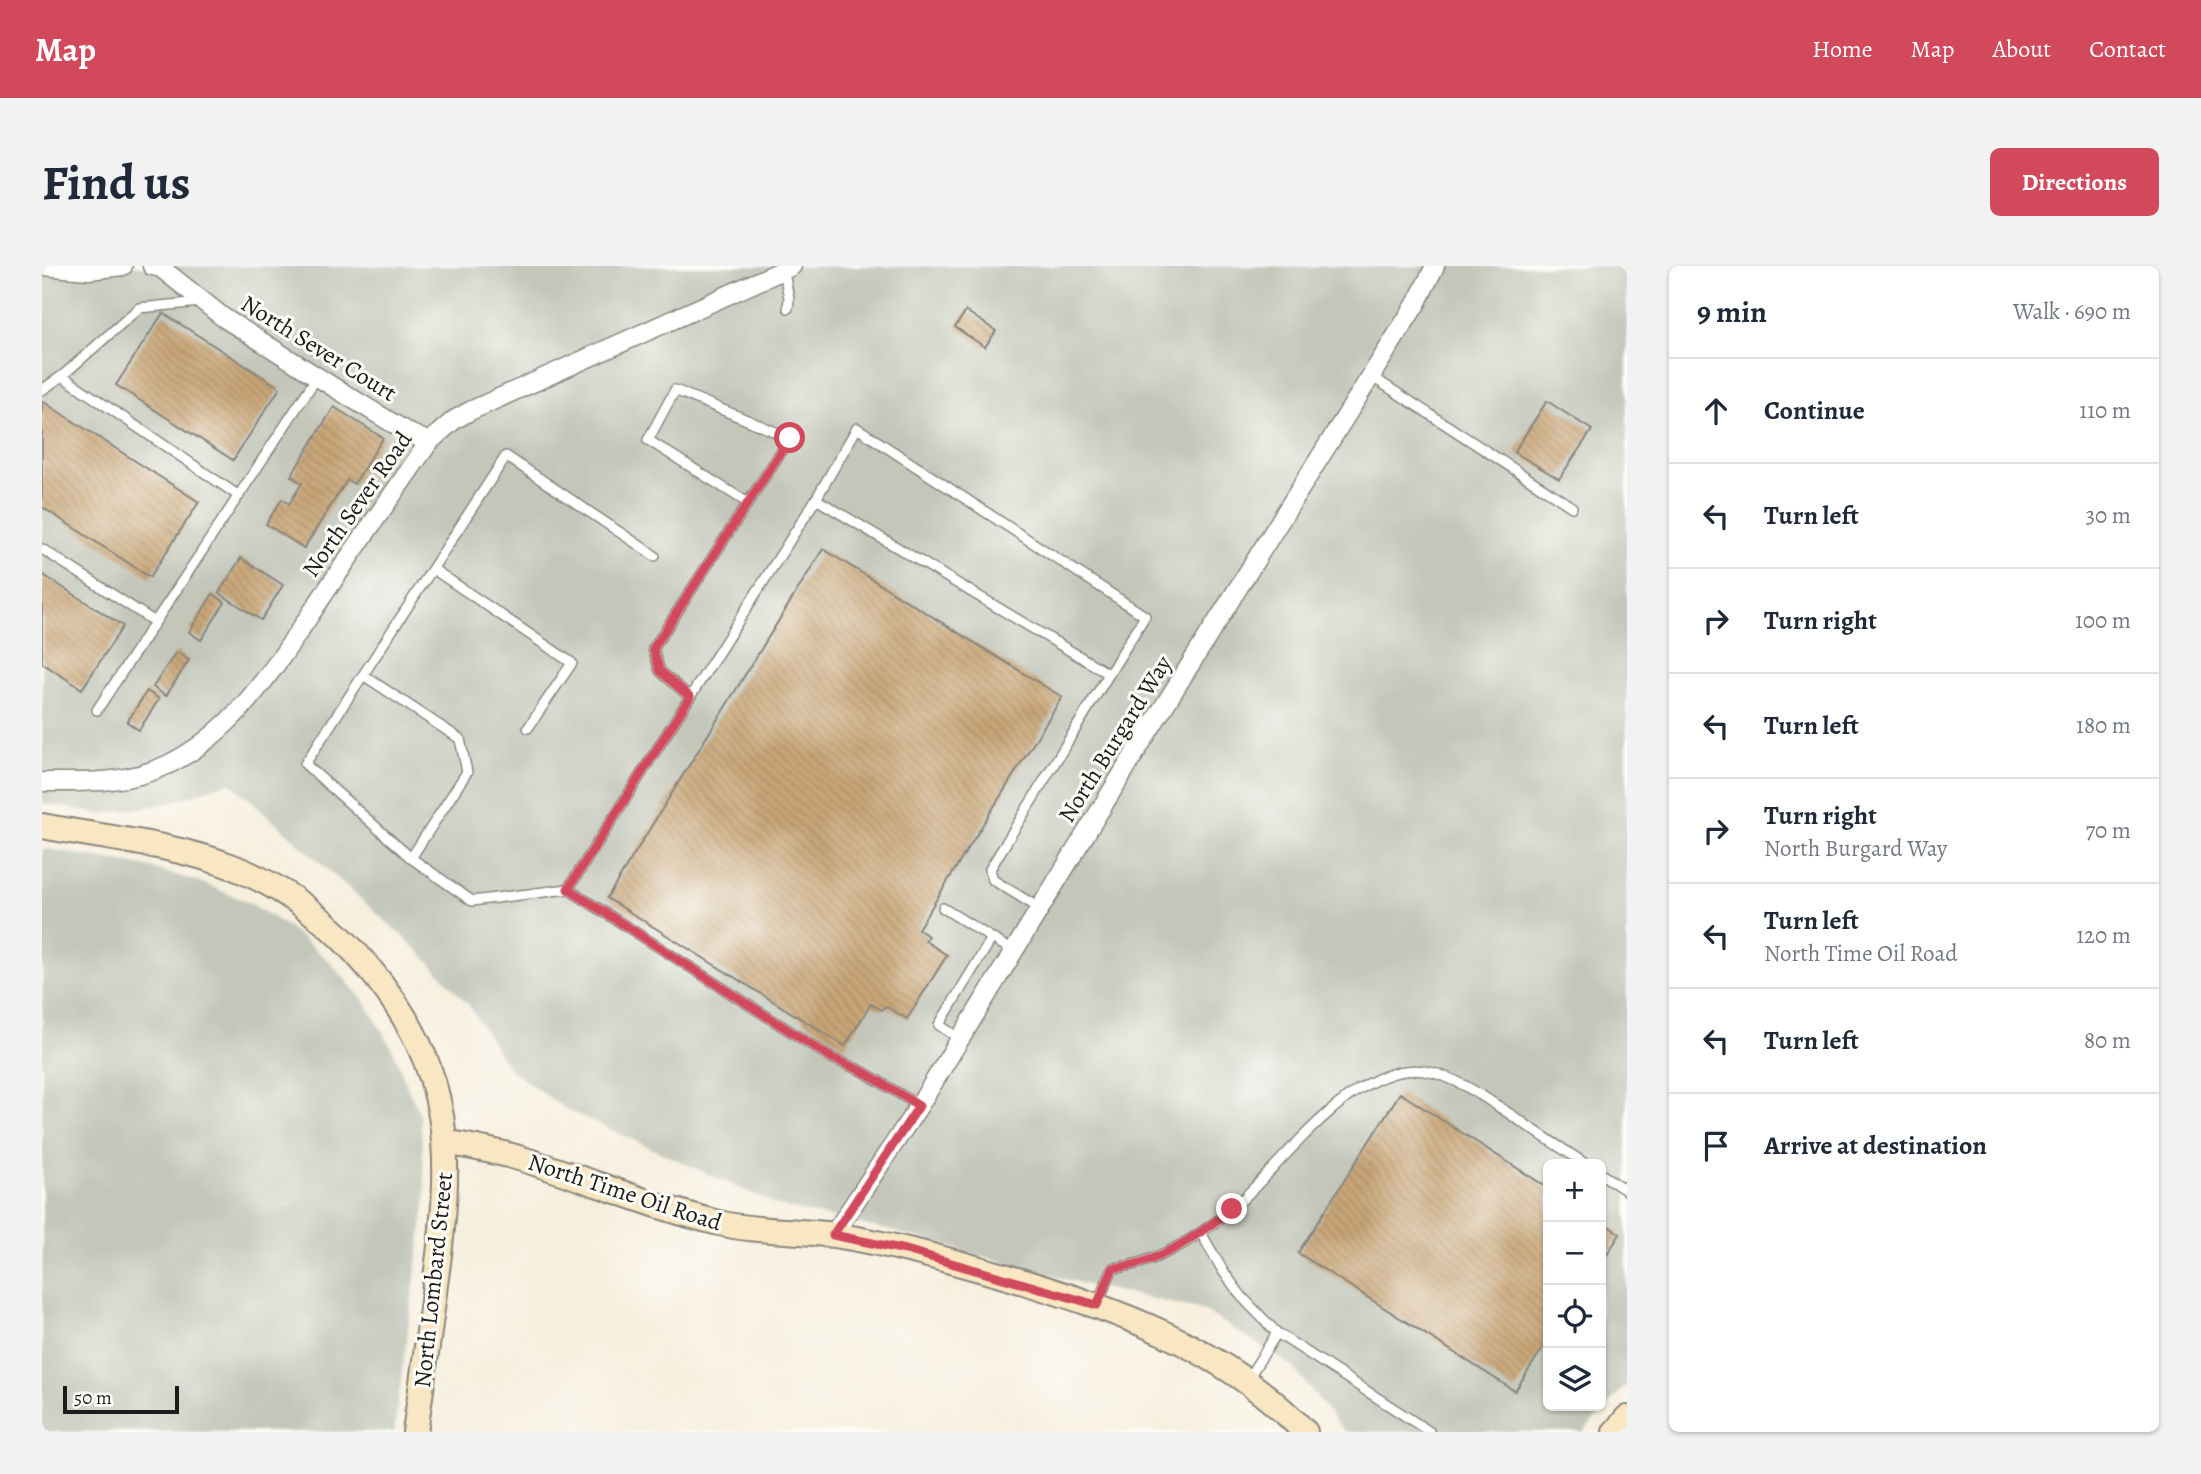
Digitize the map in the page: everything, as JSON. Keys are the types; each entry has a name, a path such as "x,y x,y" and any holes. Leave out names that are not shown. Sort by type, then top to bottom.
{"street":[{"path":"43,266 88,270 123,266"},
{"name":"North Sever Court","path":"152,266 161,268 201,302 317,377 407,432 429,442"},
{"name":"North Burgard Way","path":"833,1235 919,1106 1039,908 1416,304 1435,266"},
{"name":"North Sever Road","path":"42,782 112,782 131,777 167,765 195,750 222,728 278,660 429,442 454,421 470,411 596,356 786,267"},
{"name":"North Lombard Street","path":"42,827 180,851 219,862 258,878 310,910 359,956 406,1018 418,1040 432,1078 445,1142 446,1203 415,1432"},
{"name":"North Time Oil Road","path":"445,1142 520,1158 703,1219 735,1227 833,1235 918,1253 1097,1305 1176,1338 1208,1355 1246,1381 1305,1432"},
{"path":"1615,1432 1627,1418"}],"lane":[{"path":"786,267 788,308"},
{"path":"42,390 62,376 139,308 201,302"},
{"path":"62,376 239,496"},
{"path":"1371,376 1572,507"},
{"path":"97,710 317,377"},
{"path":"690,697 660,671 653,649 748,503 790,438 676,390 648,440 748,503"},
{"path":"568,889 816,499 857,429 1145,616 990,869 993,880 1039,908"},
{"path":"655,556 506,456 305,764 411,858 472,901 568,889 832,1058 864,1072 919,1106"},
{"path":"816,499 1109,674"},
{"path":"42,549 155,622"},
{"path":"433,569 572,663 528,728"},
{"path":"363,675 460,739 467,772 411,858"},
{"path":"943,908 1013,951"},
{"path":"960,1039 939,1025 992,938"},
{"path":"1097,1305 1113,1268 1130,1267 1201,1233 1232,1209 1344,1098 1388,1076 1408,1071 1428,1072 1454,1080 1578,1159"},
{"path":"1606,1177 1627,1191"},
{"path":"1201,1233 1223,1272 1242,1297 1277,1333 1430,1432"},
{"path":"1246,1381 1277,1333"}],"shaded area":[{"path":"42,266 1627,266 1627,1384 1606,1407 1606,1159 1543,1159 1543,1411 1602,1411 1583,1432 1345,1432 1292,1366 1203,1310 1079,1283 892,1231 779,1206 567,1110 509,1069 468,1004 419,951 230,782 165,804 100,814 42,803"},
{"path":"42,848 144,866 200,882 250,903 288,927 328,960 366,1003 393,1050 420,1114 426,1198 394,1432 42,1432"}],"building":[{"path":"966,311 996,331 985,347 955,327"},
{"path":"163,313 280,388 233,460 116,385"},
{"path":"42,401 199,502 150,577 42,507"},
{"path":"1547,401 1592,430 1559,479 1514,452"},
{"path":"334,407 383,438 354,484 347,480 304,548 266,524 282,499 289,504 302,483 291,476"},
{"path":"823,549 1062,697 918,929 928,936 925,941 947,955 907,1019 885,1006 882,1010 871,1004 845,1046 607,898"},
{"path":"241,558 283,585 261,620 219,593"},
{"path":"42,574 123,626 82,689 42,663"},
{"path":"213,594 225,602 201,640 189,632"},
{"path":"176,652 189,660 166,696 153,687"},
{"path":"147,691 159,699 139,730 127,722"},
{"path":"1400,1093 1543,1185 1543,1348 1515,1391 1298,1253"},
{"path":"1606,1224 1620,1234 1606,1256"}],"route":[{"path":"790,438 653,649 660,671 690,697 568,889 832,1058 864,1072 919,1106 833,1235 967,1266 1097,1305 1113,1268 1130,1267 1168,1251 1201,1233 1232,1209"}]}
